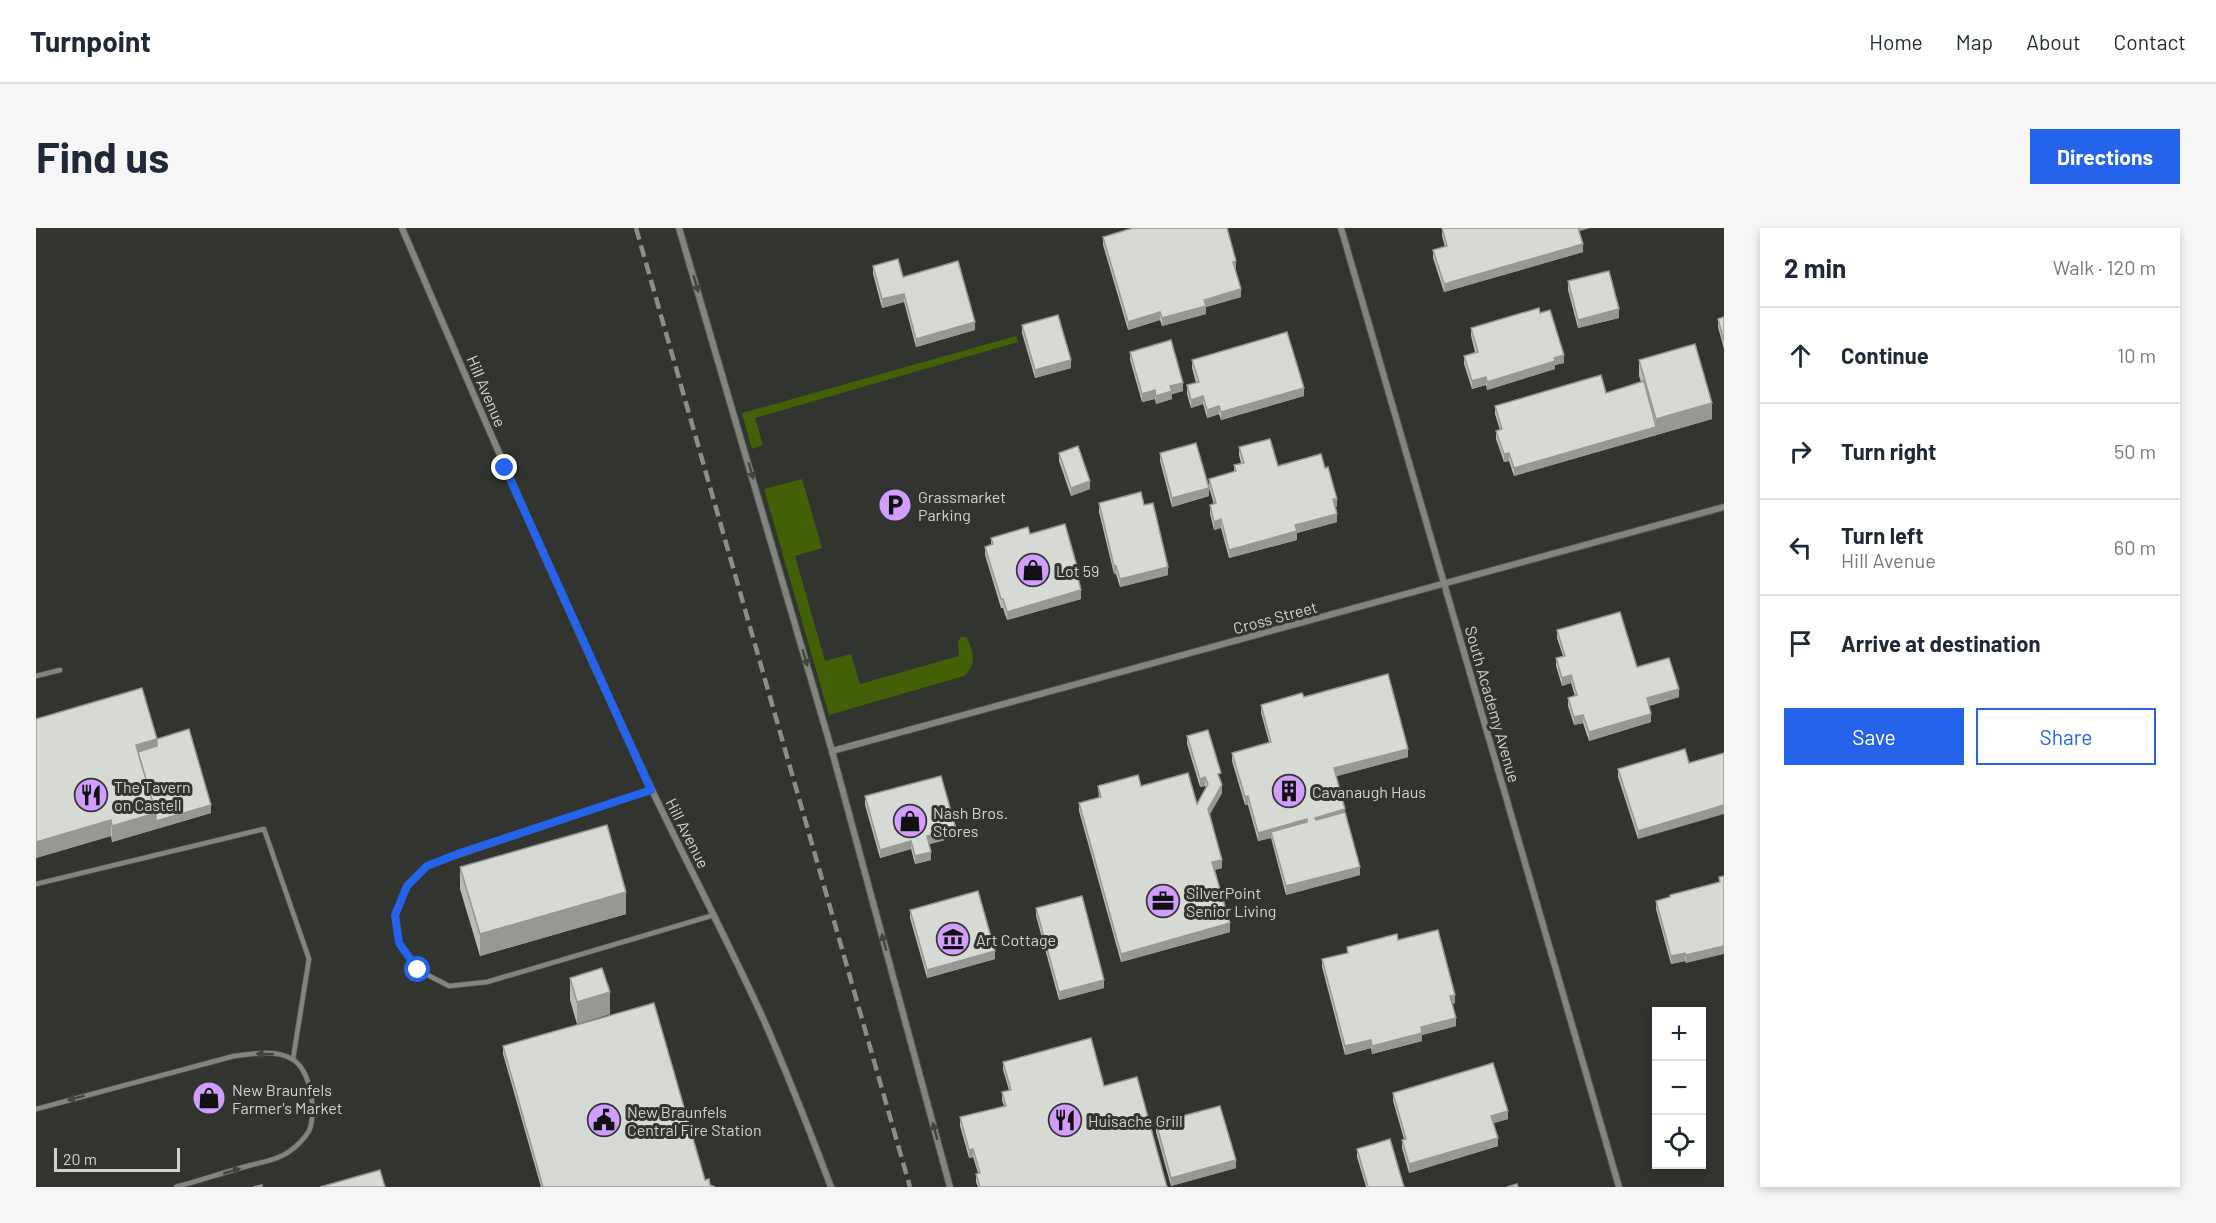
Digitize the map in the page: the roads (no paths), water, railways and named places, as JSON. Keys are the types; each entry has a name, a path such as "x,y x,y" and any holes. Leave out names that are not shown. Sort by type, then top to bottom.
{"street":[{"name":"Hill Avenue","path":"402,228 546,562 651,790 714,915 788,1074 831,1187"},
{"path":"679,228 832,752 950,1187"},
{"name":"South Academy Avenue","path":"1341,228 1619,1187"},
{"name":"Cross Street","path":"832,752 1724,507"}],"lane":[{"path":"36,676 60,670"},
{"path":"651,790 427,866 407,886 395,915 399,943 418,970 449,986 487,982 714,915"},
{"path":"36,884 264,829 309,960 294,1059"},
{"path":"36,1109 234,1056 261,1053 294,1059 311,1091 309,1131 302,1140 290,1152 274,1159 176,1187"}],"railway":[{"path":"636,228 910,1187"}],"place":[{"name":"Grassmarket Parking","path":"895,505"},
{"name":"Lot 59","path":"1033,570"},
{"name":"Cavanaugh Haus","path":"1289,791"},
{"name":"The Tavern on Castell","path":"91,795"},
{"name":"Nash Bros. Stores","path":"910,821"},
{"name":"SilverPoint Senior Living","path":"1163,901"},
{"name":"Art Cottage","path":"953,939"},
{"name":"New Braunfels Farmer's Market","path":"209,1098"},
{"name":"New Braunfels Central Fire Station","path":"604,1120"},
{"name":"Huisache Grill","path":"1065,1120"}]}
